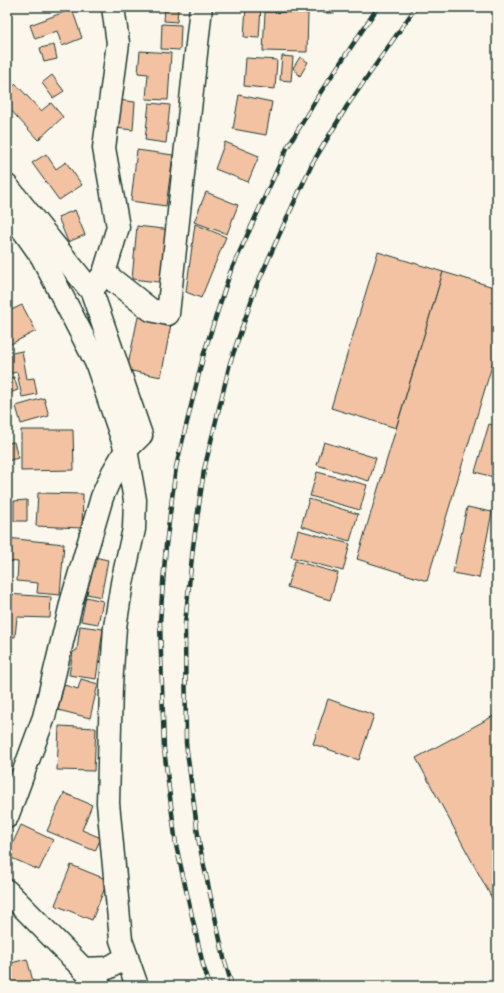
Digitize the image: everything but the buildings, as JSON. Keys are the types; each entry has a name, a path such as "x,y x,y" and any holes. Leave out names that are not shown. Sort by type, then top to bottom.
{"street":[{"path":"92,292 104,272 118,227 104,148 118,43 113,7"},
{"path":"104,272 151,310 168,314 201,7"},
{"path":"7,186 92,292 141,435 126,450 113,472 102,497 72,600 44,717 7,817"},
{"path":"7,207 42,257 96,362 126,450 135,500 134,529 122,583 115,627 111,686 108,803 121,940 137,986"},
{"path":"7,891 100,986"},
{"path":"83,969 108,968 127,958"}],"railway":[{"path":"210,986 203,965 176,845 164,749 160,622 166,545 176,467 204,353 230,273 287,148 320,93 378,7"},
{"path":"232,986 224,958 199,843 186,743 185,624 193,547 204,470 230,363 256,287 280,233 312,164 347,106 416,7"}]}
